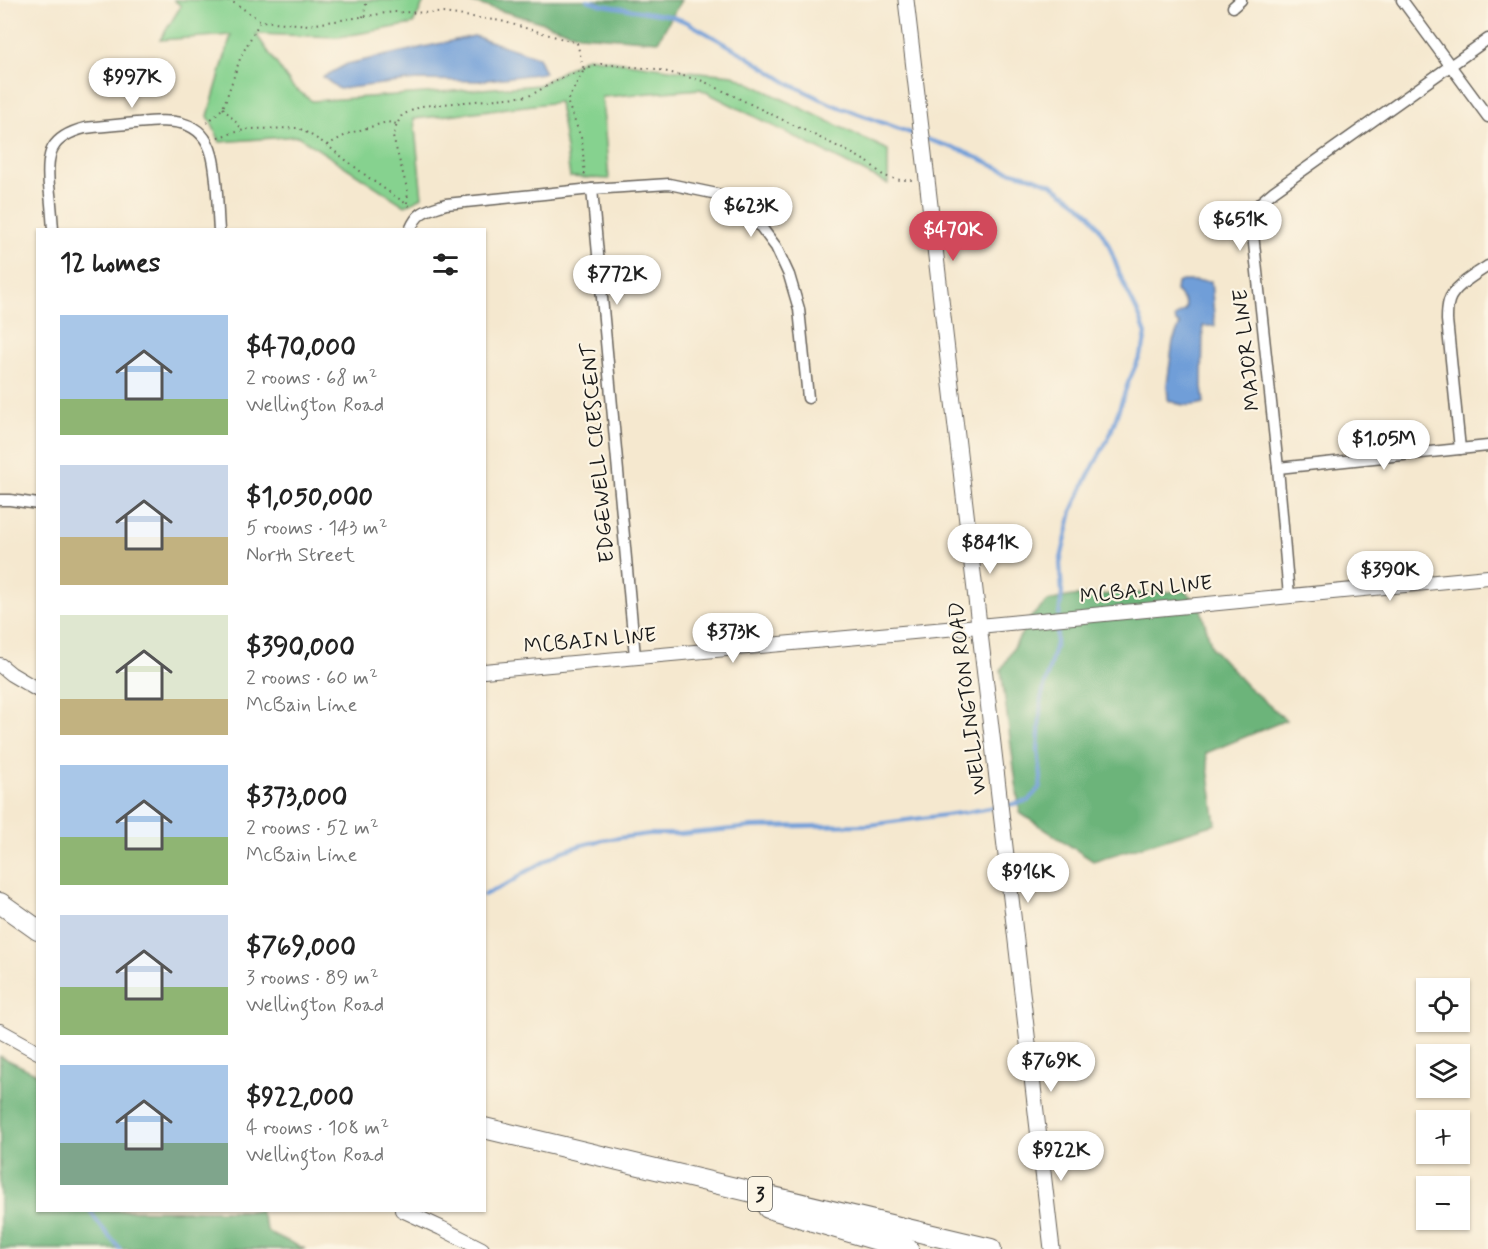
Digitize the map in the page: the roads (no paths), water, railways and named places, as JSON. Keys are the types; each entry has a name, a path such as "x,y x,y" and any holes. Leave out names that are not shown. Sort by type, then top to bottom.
{"highway":[{"path":"0,903 36,929"},
{"name":"3","path":"486,1128 991,1249"},
{"path":"529,1138 908,1249"}],"main road":[{"name":"WELLINGTON ROAD","path":"906,0 1052,1249"}],"street":[{"path":"1402,0 1488,117"},
{"name":"MAJOR LINE","path":"1289,596 1252,213 1258,204 1274,191 1488,39"},
{"path":"53,228 48,161 53,147 66,135 85,128 176,121 198,132 212,153 219,228"},
{"path":"411,228 415,218 420,214 446,204 589,189 669,184 717,194 755,219 776,247 789,275 799,309 808,398"},
{"name":"EDGEWELL CRESCENT","path":"589,189 635,656"},
{"path":"1460,449 1447,309 1449,298 1456,289 1488,266"},
{"path":"1278,468 1488,446"},
{"path":"0,500 36,504"},
{"name":"MCBAIN LINE","path":"486,670 979,626 1488,577"},
{"path":"0,665 36,689"},
{"path":"0,1031 36,1051"},
{"path":"406,1212 482,1249"}],"water":[{"path":"474,36 538,57 545,73 478,81 416,80 339,89 323,77 347,64"},
{"path":"1211,281 1215,326 1203,326 1204,403 1195,405 1182,405 1168,400 1167,384 1173,341 1180,325 1176,322 1175,317 1185,310 1186,306 1176,291 1177,283"}],"waterway":[{"path":"587,0 603,5 670,16 687,22 788,83 831,104 919,136"},
{"path":"926,139 963,151 1001,169 1051,184 1091,215 1108,243 1146,334 1143,349 1128,383 1110,435 1072,511 1060,563 1062,593 1059,615"},
{"path":"1003,806 1028,801 1040,787 1038,750 1041,699 1056,643 1058,623"},
{"path":"486,894 563,851 603,840 649,834 681,834 752,827 869,825 995,807"},
{"path":"91,1212 120,1249"}]}
